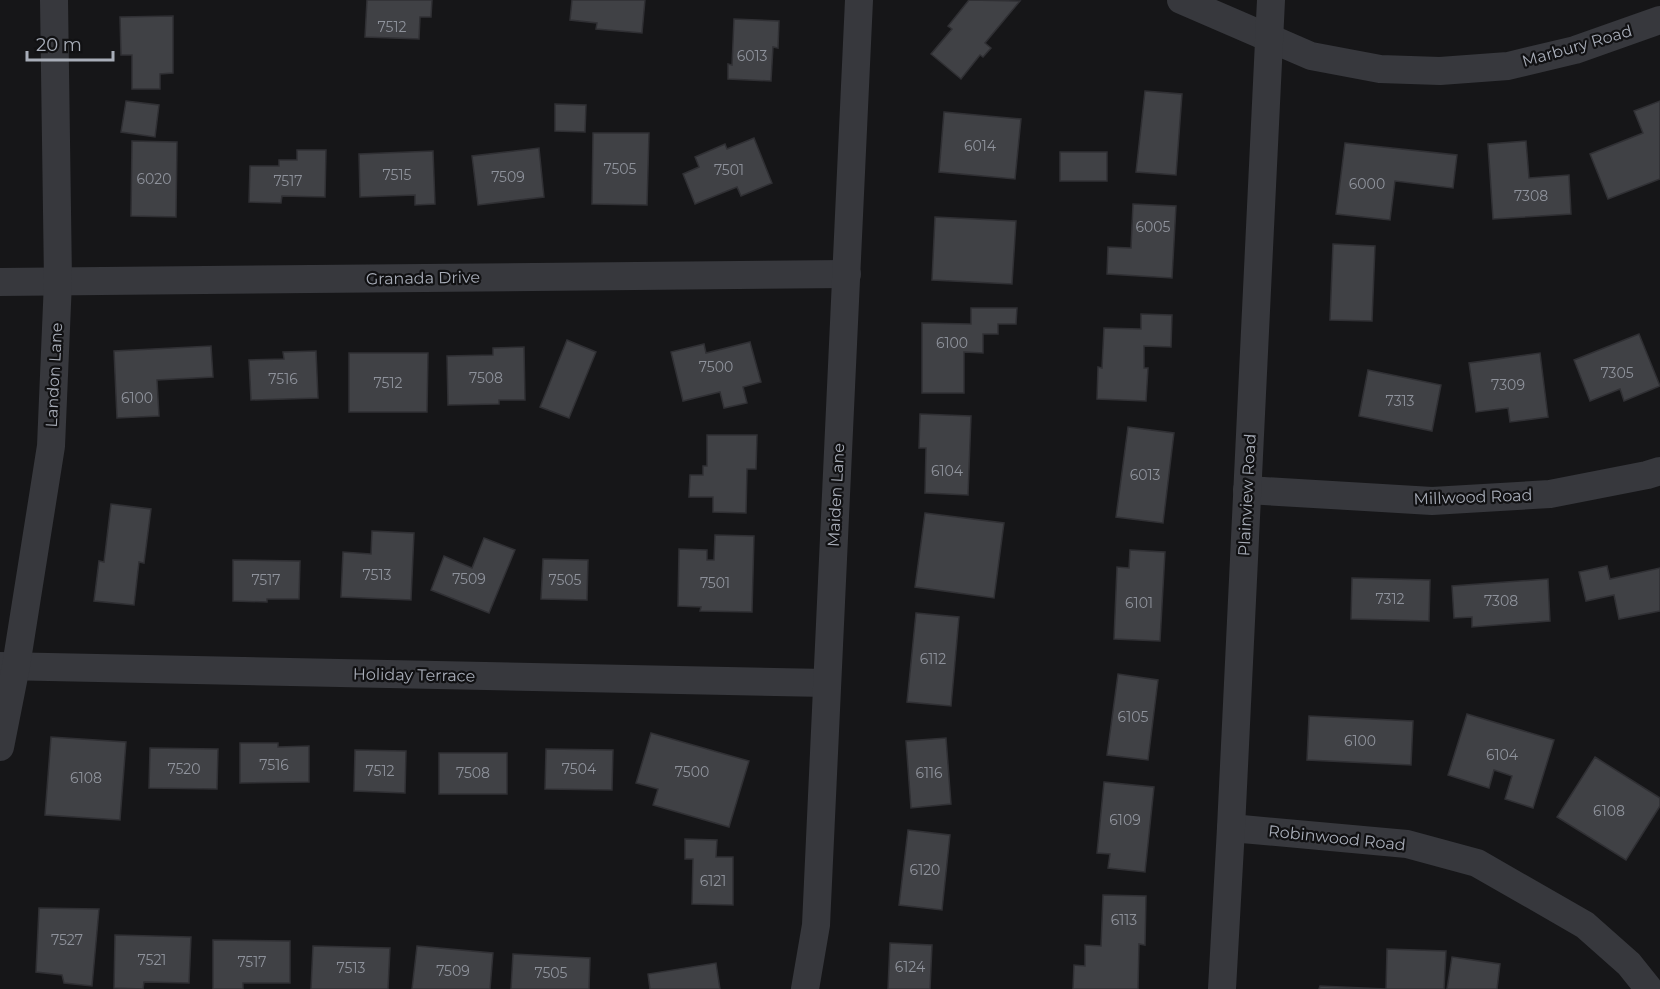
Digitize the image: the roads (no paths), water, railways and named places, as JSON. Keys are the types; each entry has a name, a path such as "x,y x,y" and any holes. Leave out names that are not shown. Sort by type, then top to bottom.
{"street":[{"name":"Landon Lane","path":"0,747 8,666 51,446 58,281 54,0"},
{"name":"Maiden Lane","path":"805,989 816,925 859,0"},
{"name":"Marbury Road","path":"1181,0 1311,56 1380,69 1440,71 1508,66 1575,50 1660,20"},
{"name":"Plainview Road","path":"1222,989 1232,828 1271,0"},
{"name":"Granada Drive","path":"0,282 847,274"},
{"name":"Millwood Road","path":"1247,490 1432,501 1550,494 1660,471"},
{"name":"Holiday Terrace","path":"8,666 827,683"},
{"name":"Robinwood Road","path":"1232,828 1407,844 1477,863 1585,925 1629,964 1649,989"}]}
